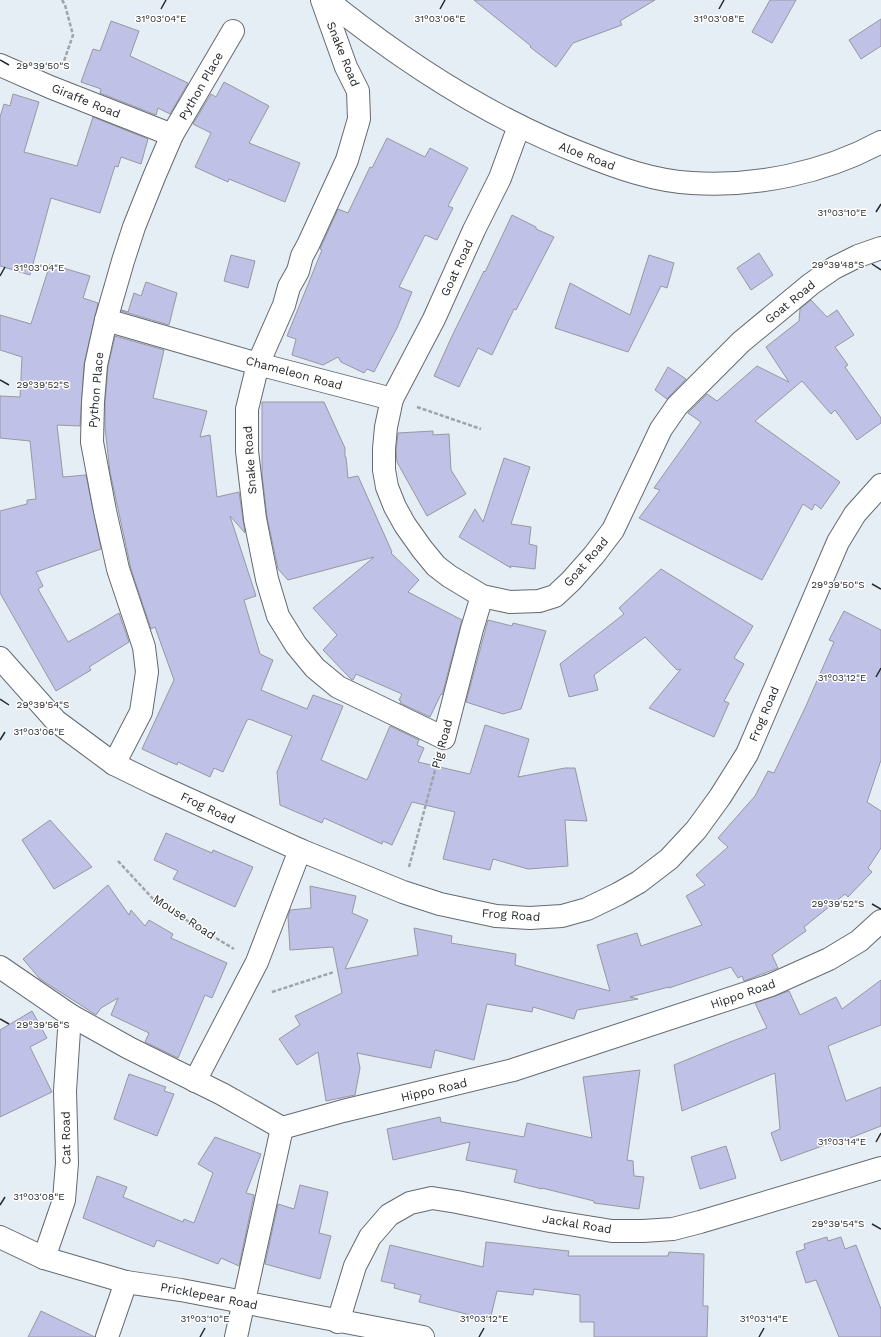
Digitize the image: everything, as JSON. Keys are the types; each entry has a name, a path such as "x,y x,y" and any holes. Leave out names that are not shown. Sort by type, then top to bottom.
{"street":[{"name":"Snake Road","path":"322,0 346,67 358,91 359,119 347,160 302,256 298,270 289,287 284,305 258,364 247,409 247,451 257,526 267,579 278,616 296,645 315,668 338,687 444,738"},
{"name":"Aloe Road","path":"327,0 357,24 414,65 489,111 550,142 609,165 651,177 691,183 731,183 775,179 818,168 862,152 881,142"},
{"name":"Python Place","path":"114,764 141,712 147,672 144,647 118,569 92,442 96,365 106,320 134,227 154,177 172,135 233,31"},
{"name":"Giraffe Road","path":"0,65 50,87 172,135"},
{"name":"Goat Road","path":"519,126 500,178 474,230 434,319 392,399 386,427 384,449 384,470 395,507 422,549 436,566 449,576 482,596 510,602 539,601 555,596 571,581 594,555 613,530 661,429 677,406 741,342 811,284 834,268 858,256 881,248"},
{"name":"Chameleon Road","path":"106,320 258,364 392,399"},
{"name":"Frog Road","path":"0,658 56,721 114,764 155,784 300,850 403,892 440,904 496,916 530,918 562,916 588,909 639,882 669,859 696,830 720,797 747,754 838,542 855,514 881,485"},
{"name":"Pig Road","path":"444,738 482,596"},
{"path":"195,1081 257,962 300,850"},
{"name":"Hippo Road","path":"282,1128 350,1109 481,1079 513,1070 771,985 829,959 859,941 881,921"},
{"path":"0,967 70,1015 129,1048 222,1094 282,1128 236,1337"},
{"name":"Cat Road","path":"44,1258 64,1200 66,1163 65,1091 70,1015"},
{"name":"Jackal Road","path":"338,1322 355,1266 370,1237 389,1215 410,1203 432,1198 550,1221 612,1230 643,1231 673,1229 881,1168"},
{"name":"Pricklepear Road","path":"0,1237 44,1258 126,1282 181,1290 338,1322 423,1337"},
{"path":"107,1337 126,1282"}],"path":[{"path":"50,87 63,62 73,35 65,5 62,0"},
{"path":"392,399 481,428"},
{"name":"Pig Road","path":"403,892 444,738"},
{"name":"Mouse Road","path":"118,861 155,902 257,962"},
{"path":"266,995 273,991 334,972"}],"building":[{"path":"474,0 655,0 620,21 622,25 573,43 556,67"},
{"path":"770,0 796,0 772,43 752,32"},
{"path":"881,19 881,46 861,59 849,40"},
{"path":"111,21 139,31 130,56 188,83 170,114 158,108 156,115 100,93 101,89 81,82 93,49 100,51"},
{"path":"224,82 269,106 249,143 300,163 285,202 229,179 228,182 195,167 211,133 193,124 211,94 216,97"},
{"path":"13,94 39,102 24,152 77,166 93,117 148,139 141,164 121,157 118,167 115,166 100,213 51,198 30,275 0,266 0,117 4,104 10,106"},
{"path":"387,138 425,157 430,148 468,168 448,206 453,208 437,240 425,235 399,287 412,292 397,328 374,372 367,369 364,373 341,362 338,357 323,365 292,355 296,339 287,336 322,250 320,249 338,209 348,213 370,167 372,168"},
{"path":"512,215 536,227 536,229 554,237 516,310 514,309 492,355 478,348 459,387 434,376 452,336"},
{"path":"759,253 773,275 751,290 737,268"},
{"path":"231,255 255,261 248,288 224,281"},
{"path":"649,255 674,263 667,288 661,286 628,352 555,328 570,283 630,315"},
{"path":"50,264 90,276 83,298 98,303 84,364 80,426 57,425 63,477 86,475 101,549 36,572 43,586 38,589 68,642 119,613 129,642 89,667 91,670 56,691 0,593 0,511 27,504 27,500 36,499 30,441 0,438 0,396 20,397 22,357 0,350 0,315 31,324"},
{"path":"146,282 177,293 169,325 121,311 128,312 134,293 141,296"},
{"path":"811,300 827,317 837,310 854,335 835,347 848,365 845,367 881,418 881,423 857,440 835,410 831,414 802,381 755,421 840,482 821,509 815,504 812,510 803,504 762,580 639,518 660,490 654,488 701,422 688,413 707,394 717,401 757,366 789,382 766,347 799,321 800,309"},
{"path":"115,336 164,350 153,398 207,411 200,437 210,435 217,497 239,492 245,533 230,516 256,596 244,600 260,654 273,660 261,690 307,709 313,695 343,706 321,760 367,780 390,726 419,740 417,745 424,748 418,762 470,774 485,725 529,739 518,777 565,768 575,768 587,821 565,820 568,866 528,869 493,859 490,870 443,859 455,812 412,802 392,845 383,841 382,844 324,818 322,823 280,805 277,772 292,736 249,719 247,720 223,772 214,768 210,777 178,762 177,765 142,749 174,680 155,627 151,629 131,569 110,472 105,428 105,403 108,367"},
{"path":"668,367 686,379 667,399 655,390"},
{"path":"262,402 324,402 345,448 348,478 358,476 392,552 391,553 419,580 408,592 462,620 442,695 441,694 430,717 400,703 401,701 399,700 402,694 356,674 352,680 323,650 337,635 313,608 374,557 288,580 278,569 267,517 262,474"},
{"path":"433,431 433,435 449,434 451,470 466,494 427,516 397,462 396,450 398,433"},
{"path":"504,458 530,467 511,524 531,527 529,544 537,546 535,569 510,566 511,568 459,537 475,509 483,522"},
{"path":"661,569 753,626 734,658 744,664 724,701 729,703 714,737 649,708 681,669 677,670 645,637 594,675 598,690 569,697 560,664 624,614 619,608"},
{"path":"844,611 881,630 881,760 867,802 881,811 881,848 868,868 872,872 848,897 845,894 804,927 806,931 772,955 778,968 744,981 742,976 738,978 731,967 669,988 630,997 638,999 577,1010 574,1019 533,1007 532,1012 487,1004 474,1060 435,1050 431,1068 357,1053 360,1068 355,1095 326,1101 318,1052 297,1065 279,1039 300,1025 295,1016 342,993 333,947 290,950 288,917 290,910 311,908 310,886 356,896 352,913 368,920 345,969 418,955 414,928 452,936 451,943 516,954 515,965 610,991 597,945 637,933 641,946 702,925 686,896 705,885 696,875 728,847 718,838 755,796 768,771 774,773 834,642 829,640"},
{"path":"488,620 512,626 513,623 546,631 521,709 503,714 466,702"},
{"path":"50,820 92,867 54,889 22,840"},
{"path":"166,833 212,853 213,850 253,867 235,907 173,879 178,871 154,860"},
{"path":"108,885 129,915 131,910 145,926 149,920 173,934 171,938 227,963 212,998 205,995 178,1058 145,1042 149,1033 111,1015 118,998 101,1008 96,1015 40,979 23,959"},
{"path":"881,980 881,1025 828,1046 846,1101 881,1087 881,1126 845,1140 844,1138 781,1161 771,1133 780,1129 775,1073 682,1111 674,1065 767,1028 755,1003 789,991 800,1015 836,997 842,1009"},
{"path":"32,1011 47,1038 30,1047 52,1092 0,1117 0,1030"},
{"path":"640,1070 627,1160 633,1161 634,1176 644,1177 639,1209 594,1203 594,1201 514,1182 517,1170 466,1160 470,1142 393,1160 387,1129 440,1117 441,1122 524,1137 527,1123 592,1138 583,1077"},
{"path":"129,1074 166,1087 164,1091 174,1094 157,1136 114,1119"},
{"path":"215,1137 261,1154 246,1193 254,1195 239,1266 221,1258 218,1264 157,1240 154,1247 83,1218 97,1176 127,1187 123,1197 183,1222 184,1219 194,1223 213,1173 198,1164"},
{"path":"726,1146 736,1178 700,1189 691,1157"},
{"path":"300,1185 328,1192 319,1233 331,1236 320,1279 265,1264 278,1204 294,1209"},
{"path":"827,1237 828,1241 841,1237 845,1249 856,1245 881,1309 881,1337 839,1337 816,1280 806,1283 796,1252 805,1249 804,1244"},
{"path":"486,1242 569,1251 568,1256 668,1256 669,1252 704,1254 703,1306 708,1306 707,1337 594,1337 594,1322 580,1322 580,1295 534,1289 533,1295 497,1291 490,1320 419,1302 421,1295 394,1288 395,1284 381,1281 390,1245 483,1267"},
{"path":"41,1311 95,1337 28,1337"}]}
